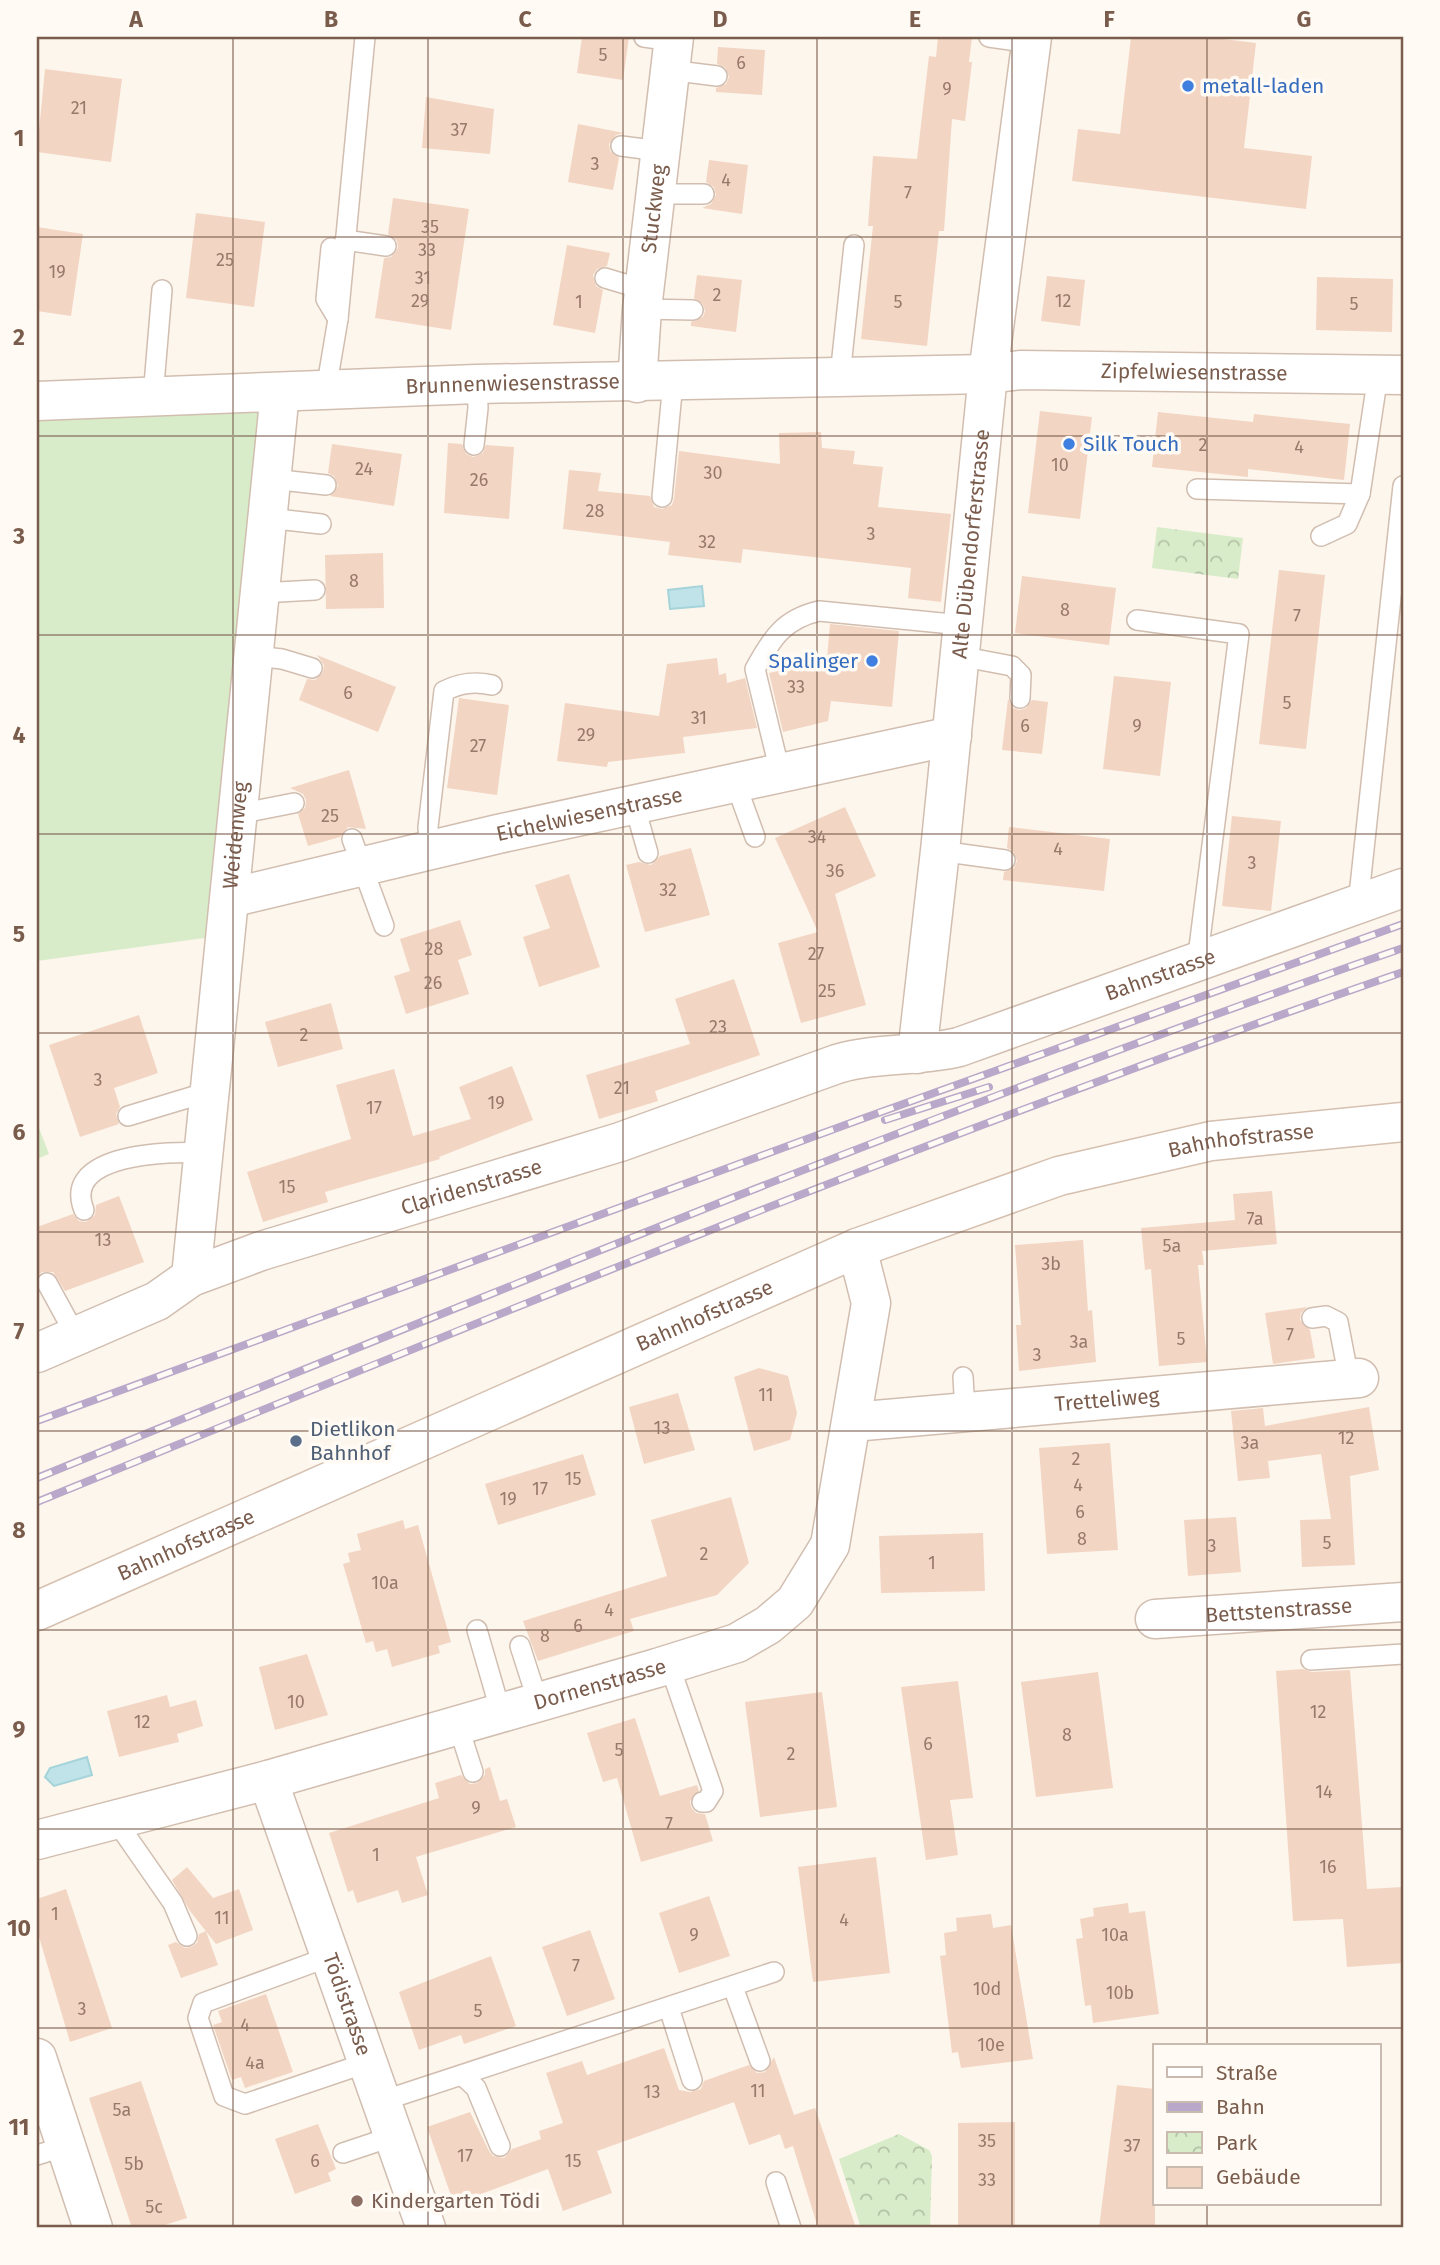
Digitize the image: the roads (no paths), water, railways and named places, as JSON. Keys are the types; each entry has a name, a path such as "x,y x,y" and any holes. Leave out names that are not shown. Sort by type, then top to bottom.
{"street":[{"name":"Alte Dübendorferstrasse","path":"917,1054 953,736 988,374 1031,40"},
{"name":"Stuckweg","path":"655,382 643,300 660,151 665,46"},
{"name":"Zipfelwiesenstrasse","path":"988,374 1020,370 1390,375"},
{"name":"Brunnenwiesenstrasse","path":"37,401 477,384 988,374"},
{"name":"Weidenweg","path":"191,1277 280,392"},
{"name":"Eichelwiesenstrasse","path":"230,898 356,853 430,850 953,736"},
{"name":"Bahnstrasse","path":"917,1054 959,1047 1403,888"},
{"name":"Claridenstrasse","path":"37,1353 157,1301 191,1277 261,1251 620,1142 836,1064 870,1056 917,1054"},
{"name":"Bahnhofstrasse","path":"37,1611 857,1248 1059,1176 1097,1167 1211,1141 1403,1122"},
{"name":"Dornenstrasse","path":"37,1840 268,1780 669,1664 737,1643 768,1625 795,1602 816,1573 830,1545 871,1303 857,1248"},
{"name":"Tretteliweg","path":"852,1422 964,1395 1354,1378"},
{"name":"Bettstenstrasse","path":"1155,1619 1403,1602"},
{"name":"Tödistrasse","path":"268,1780 426,2228"},
{"path":"37,2058 51,2150 93,2228"}],"lane":[{"path":"326,390 338,319 338,244 365,37"},
{"path":"989,37 1031,40"},
{"path":"665,46 717,76"},
{"path":"621,146 660,151"},
{"path":"656,194 704,194"},
{"path":"338,244 386,246"},
{"path":"840,376 855,246"},
{"path":"605,278 643,300 693,310"},
{"path":"153,397 162,290"},
{"path":"1321,536 1348,524 1360,494 1390,375"},
{"path":"655,382 662,497"},
{"path":"474,445 478,408 477,384"},
{"path":"272,479 326,485"},
{"path":"1358,905 1403,486"},
{"path":"1197,489 1360,494"},
{"path":"268,518 321,524"},
{"path":"260,593 315,590"},
{"path":"780,772 755,668 771,640 797,616 819,611 961,640 1012,666 1021,675 1020,698"},
{"path":"1137,620 1239,634 1197,963"},
{"path":"254,656 282,659 312,668"},
{"path":"430,850 428,827 443,691 458,684 477,682 492,685"},
{"path":"735,782 755,837"},
{"path":"238,814 295,803"},
{"path":"634,804 648,853"},
{"path":"940,851 1006,860"},
{"path":"356,853 384,926"},
{"path":"128,1116 211,1091"},
{"path":"84,1210 78,1196 80,1185 93,1171 126,1158 173,1151 205,1153"},
{"path":"47,1283 76,1336"},
{"path":"1312,1318 1326,1316 1338,1322 1354,1378"},
{"path":"477,1630 501,1713"},
{"path":"520,1646 538,1702"},
{"path":"1311,1660 1403,1654"},
{"path":"669,1664 713,1791 706,1802 702,1802"},
{"path":"458,1725 472,1772"},
{"path":"120,1818 137,1852 173,1903 187,1936"},
{"path":"331,1956 203,2003 198,2018 224,2096 245,2104 369,2062"},
{"path":"343,2153 388,2118 462,2075 774,1972"},
{"path":"733,1987 760,2062"},
{"path":"668,2008 692,2080"},
{"path":"462,2075 477,2088 500,2146"},
{"path":"776,2182 791,2228"}],"water":[{"path":"702,586 704,606 670,609 668,590"},
{"path":"87,1757 92,1775 54,1786 45,1777 50,1768"}],"railway":[{"path":"37,1421 1403,924"},
{"path":"37,1478 887,1137 1058,1072 1403,948"},
{"path":"37,1502 546,1295 887,1161 1058,1096 1403,972"},
{"path":"885,1120 989,1087"}],"place":[{"name":"metall-laden","path":"1188,86"},
{"name":"Silk Touch","path":"1069,444"},
{"name":"Spalinger","path":"872,661"},
{"name":"Dietlikon Bahnhof","path":"296,1441"},
{"name":"Kindergarten Tödi","path":"357,2201"}]}
